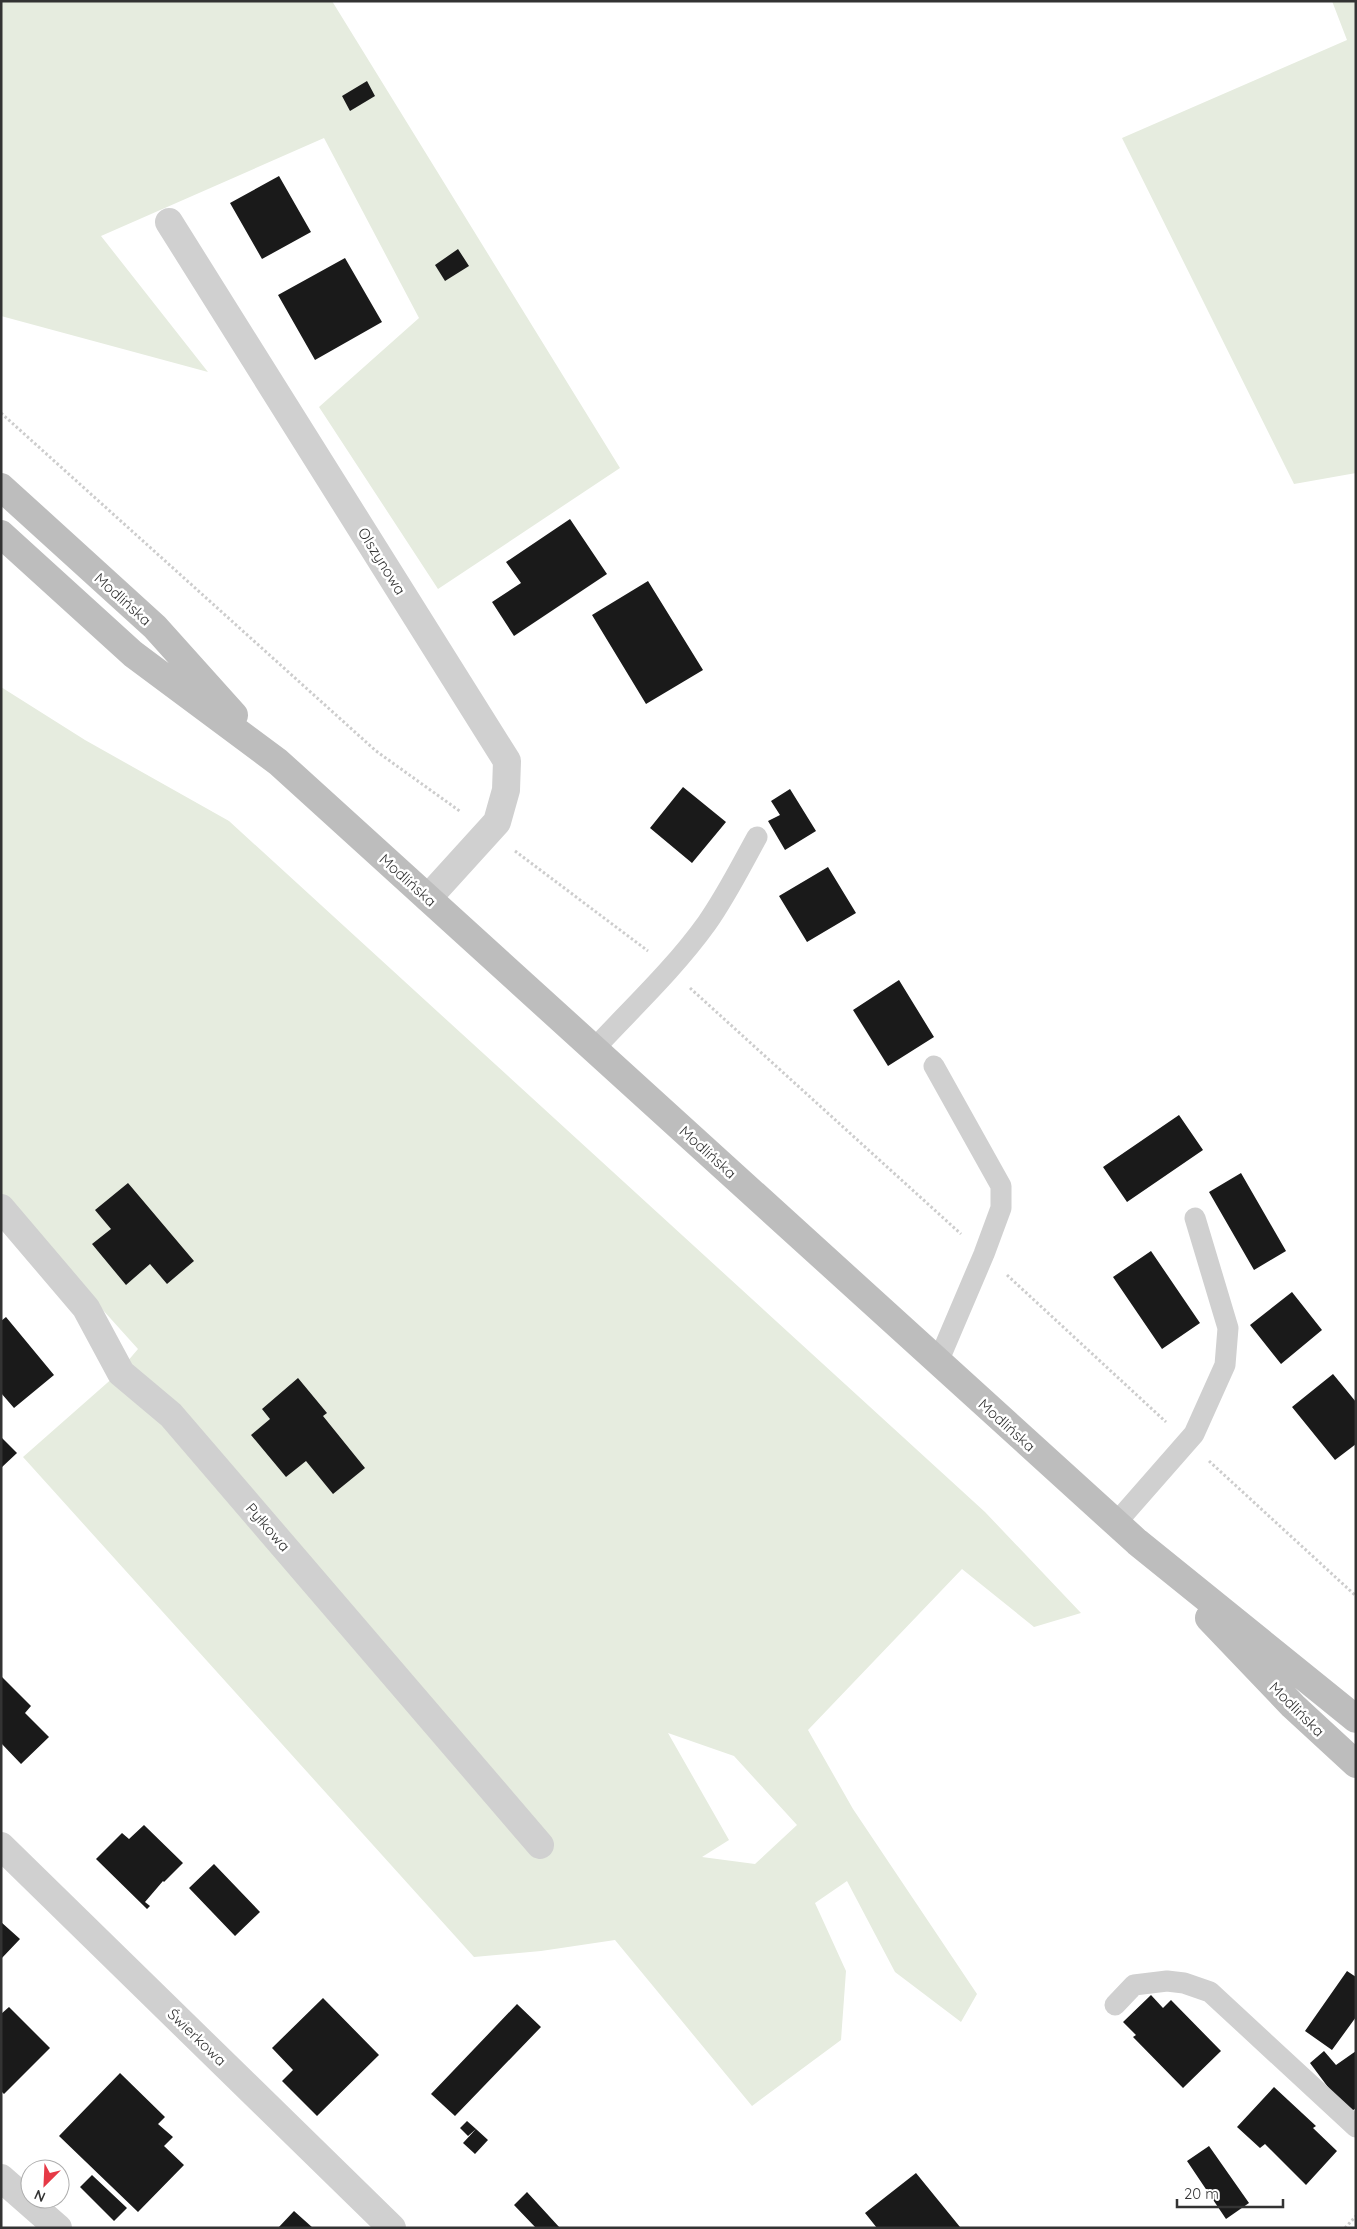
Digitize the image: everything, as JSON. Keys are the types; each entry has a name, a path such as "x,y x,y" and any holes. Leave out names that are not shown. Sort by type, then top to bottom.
{"main road":[{"name":"Modlińska","path":"1,487 154,627 278,762 1137,1542 1356,1719"},
{"name":"Modlińska","path":"1,534 133,654 278,762"},
{"name":"Modlińska","path":"1137,1542 1293,1706 1356,1764"}],"street":[{"name":"Olszynowa","path":"169,222 507,761 506,790 497,822 428,898"},
{"name":"Pyłkowa","path":"1,1208 86,1308 121,1373 171,1415 540,1845"},
{"name":"Świerkowa","path":"1,1846 392,2228"},
{"path":"1,2178 58,2228"}],"lane":[{"path":"594,1049 669,970 706,925 756,837"},
{"path":"934,1066 1001,1186 1003,1199 984,1254 938,1362"},
{"path":"1116,1523 1194,1434 1225,1365 1228,1328 1195,1218"},
{"path":"1115,2005 1134,1985 1167,1981 1210,1992 1356,2127"}],"path":[{"path":"1345,2228 1356,2216"}],"shaded area":[{"path":"1,1 332,1 620,468 438,589 319,407 419,318 324,138 101,236 208,372 1,316"},
{"path":"1332,1 1356,1 1356,473 1294,484 1122,138 1347,40"},
{"path":"1,687 85,740 229,821 985,1512 1081,1613 1034,1627 962,1569 808,1730 853,1809 977,1994 961,2022 895,1972 847,1881 815,1903 846,1971 841,2040 752,2106 615,1940 541,1951 474,1957 23,1457 115,1376 138,1349 1,1197","holes":["668,1733 734,1756 797,1825 755,1864 702,1857 729,1840"]}],"building":[{"path":"367,81 375,96 350,111 342,96"},
{"path":"279,176 311,232 262,259 230,203"},
{"path":"458,249 469,266 445,281 435,265"},
{"path":"345,258 382,322 315,360 278,295"},
{"path":"570,519 607,574 514,636 492,602 521,583 506,562"},
{"path":"648,581 703,670 646,704 592,615"},
{"path":"683,787 726,822 692,863 650,828"},
{"path":"790,789 816,831 785,850 768,821 780,815 771,801"},
{"path":"828,867 856,913 807,942 779,896"},
{"path":"899,980 934,1037 888,1066 853,1010"},
{"path":"1179,1115 1203,1150 1127,1202 1103,1167"},
{"path":"1241,1173 1286,1251 1254,1270 1209,1192"},
{"path":"128,1183 194,1261 167,1284 150,1264 126,1285 92,1244 111,1229 95,1210"},
{"path":"1151,1251 1200,1323 1162,1349 1113,1277"},
{"path":"1292,1292 1322,1330 1281,1364 1250,1325"},
{"path":"6,1317 54,1375 14,1408 1,1393 1,1321"},
{"path":"1333,1374 1356,1402 1356,1444 1335,1460 1292,1407"},
{"path":"298,1378 327,1413 323,1416 365,1468 333,1494 306,1461 286,1477 251,1435 270,1419 262,1409"},
{"path":"1,1437 17,1453 1,1468"},
{"path":"1,1676 31,1706 25,1713 49,1737 21,1764 1,1743"},
{"path":"144,1825 183,1863 163,1881 145,1902 150,1906 147,1909 96,1859 122,1833 129,1839"},
{"path":"214,1864 260,1912 235,1936 189,1888"},
{"path":"1,1922 20,1939 1,1959"},
{"path":"1347,1971 1356,1977 1356,2017 1332,2050 1305,2031"},
{"path":"1151,1995 1163,2008 1171,2000 1221,2051 1183,2088 1133,2037 1136,2035 1123,2022"},
{"path":"323,1998 379,2055 317,2116 282,2081 293,2070 272,2048"},
{"path":"517,2004 541,2027 455,2116 431,2094"},
{"path":"9,2007 50,2048 4,2094 1,2091 1,2014"},
{"path":"1324,2051 1336,2065 1356,2051 1356,2108 1348,2114 1310,2063"},
{"path":"120,2073 165,2117 158,2124 173,2137 164,2146 184,2165 138,2212 59,2136"},
{"path":"1274,2087 1316,2126 1313,2128 1337,2151 1306,2185 1265,2144 1260,2148 1237,2127"},
{"path":"467,2121 476,2129 468,2136 460,2128"},
{"path":"476,2129 488,2140 475,2154 463,2143"},
{"path":"1209,2146 1249,2203 1226,2219 1187,2161"},
{"path":"916,2173 960,2227 877,2228 865,2213"},
{"path":"92,2175 127,2208 114,2221 80,2187"},
{"path":"527,2192 560,2228 536,2228 514,2205"},
{"path":"294,2211 313,2228 278,2228"}]}
